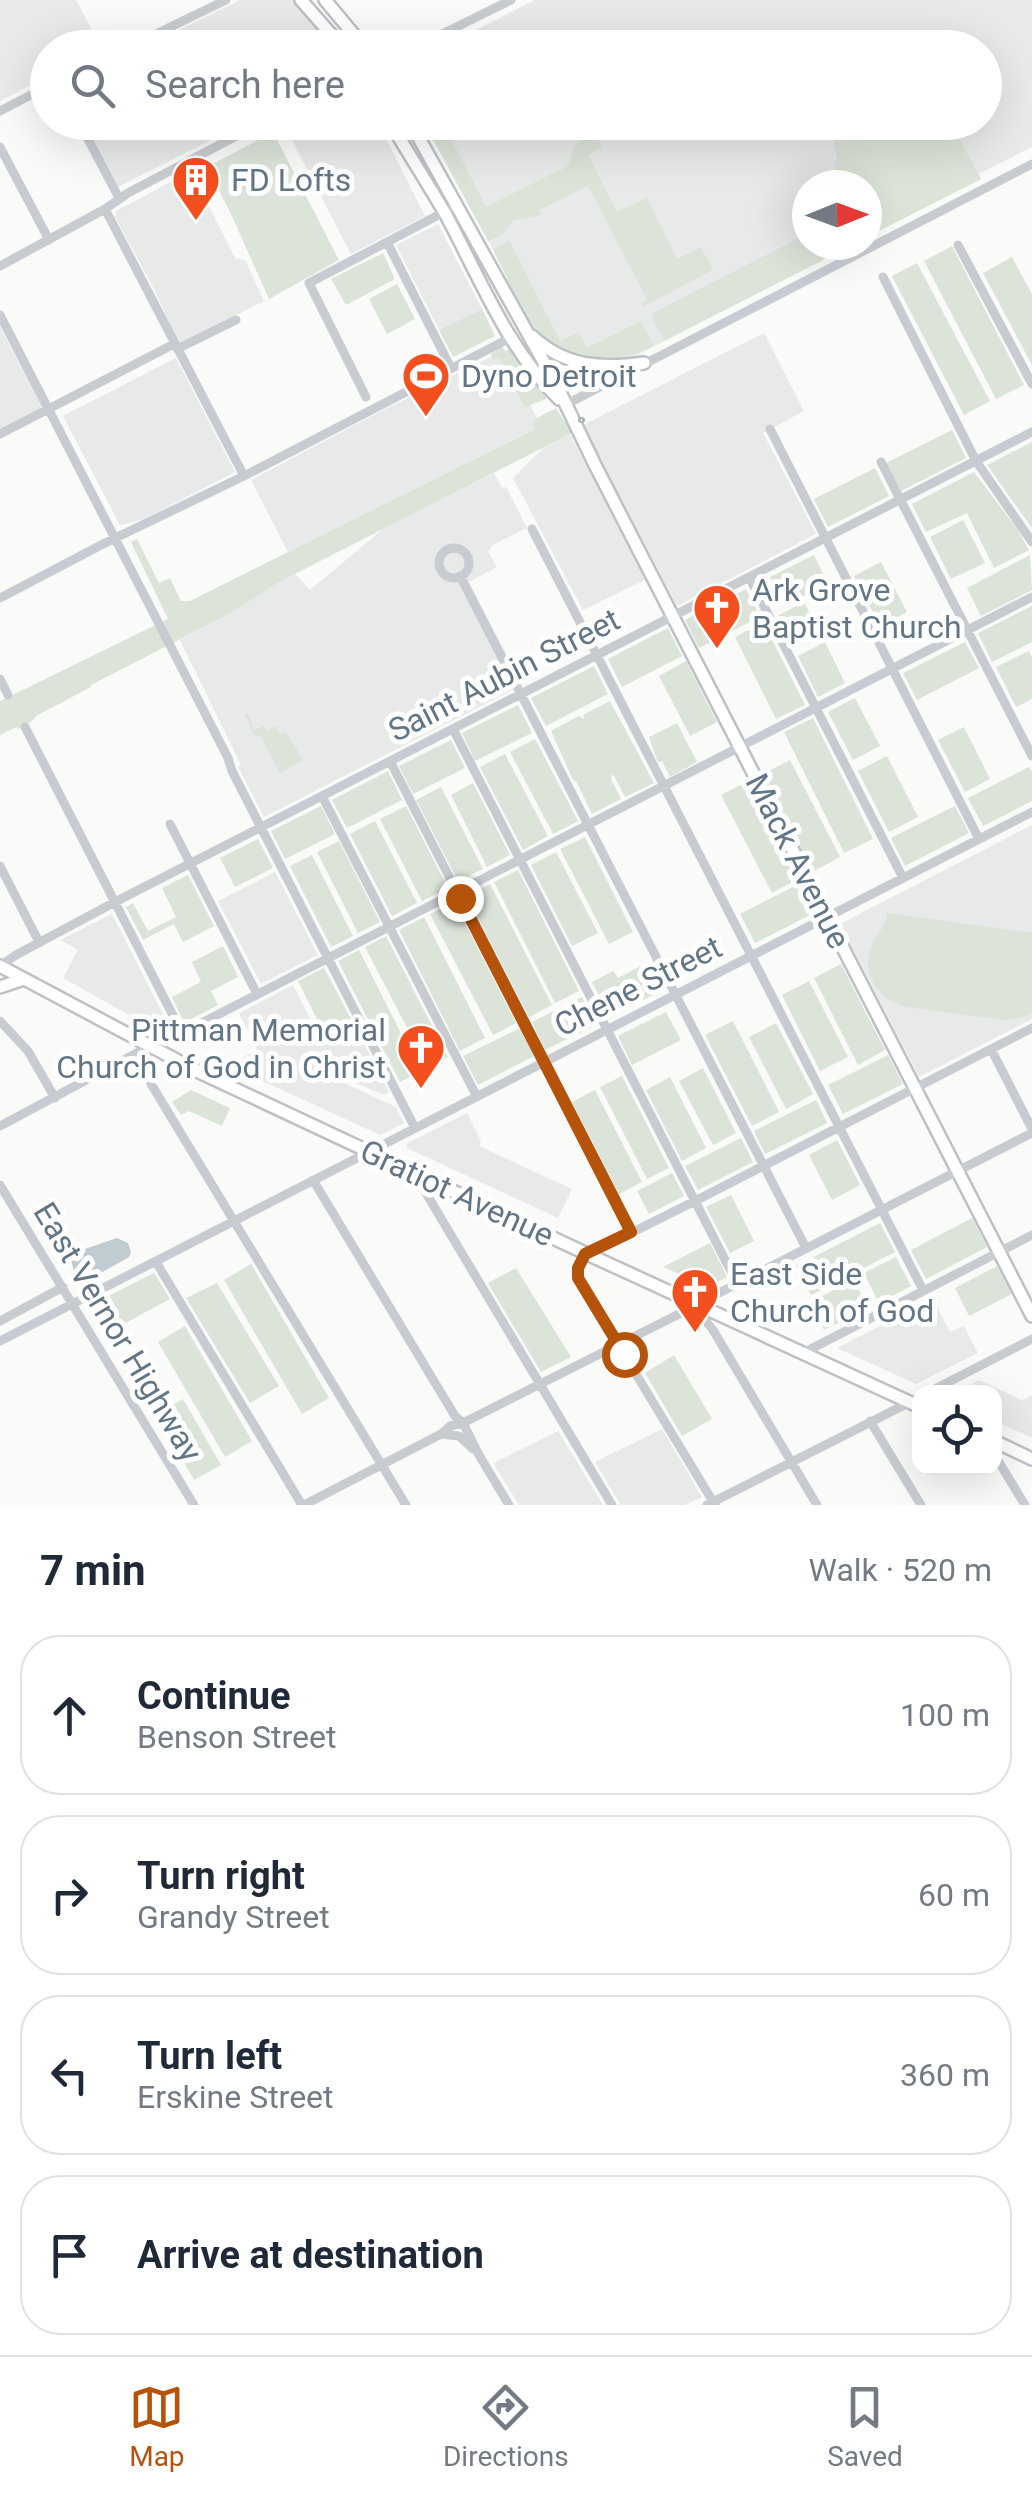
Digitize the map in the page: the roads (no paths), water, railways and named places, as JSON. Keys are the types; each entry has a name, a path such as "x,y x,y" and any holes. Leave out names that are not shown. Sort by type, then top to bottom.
{"main road":[{"path":"302,0 328,30"},
{"path":"324,0 351,30"},
{"name":"Mack Avenue","path":"401,140 445,213 510,338 538,377 570,403"},
{"name":"Mack Avenue","path":"420,140 570,403 673,616 1032,1316"},
{"path":"474,270 486,268 508,300"},
{"path":"523,324 545,347 580,364 612,367 644,363"},
{"name":"Gratiot Avenue","path":"0,966 199,1072 585,1254 912,1400"},
{"path":"0,987 24,979"},
{"path":"1002,1446 1032,1459"}],"street":[{"path":"160,30 204,5 226,0"},
{"path":"450,30 510,0"},
{"path":"0,110 30,95"},
{"path":"88,140 118,198"},
{"path":"0,266 228,140"},
{"path":"0,147 49,240"},
{"path":"570,403 1032,164"},
{"path":"366,397 309,283 456,204"},
{"path":"104,209 244,476"},
{"path":"387,242 450,368"},
{"path":"958,245 1032,384"},
{"path":"883,277 976,461 1032,542"},
{"path":"0,315 415,1128"},
{"path":"0,434 236,320"},
{"path":"0,598 510,338"},
{"path":"770,428 979,839"},
{"name":"Saint Aubin Street","path":"0,966 115,902 1032,432"},
{"path":"882,462 1032,756"},
{"path":"532,529 923,1290"},
{"path":"460,576 806,1248"},
{"path":"749,578 903,878"},
{"path":"0,1126 1032,597"},
{"path":"0,679 8,696"},
{"path":"25,727 182,1033"},
{"path":"452,729 737,1283"},
{"path":"390,761 631,1232"},
{"path":"322,796 477,1097"},
{"name":"Chene Street","path":"0,1341 1032,812"},
{"path":"170,824 257,994"},
{"path":"0,866 40,942"},
{"path":"0,1020 28,1050 55,1098"},
{"path":"912,1404 870,1421 712,1504 578,1278 578,1268 585,1254 1032,1028"},
{"path":"150,1046 146,1065 151,1084 406,1505"},
{"path":"156,1262 303,1505 450,1426 463,1423 679,1314 689,1301 717,1294 1032,1131 991,1050"},
{"path":"412,1171 612,1505"},
{"path":"313,1180 455,1416 463,1423 508,1505"},
{"name":"East Vernor Highway","path":"0,1185 194,1505"},
{"path":"803,1353 1032,1235"},
{"path":"0,1321 62,1287"},
{"path":"41,1299 51,1305 50,1316"},
{"path":"689,1301 712,1330 817,1505"},
{"path":"943,1385 1032,1338"},
{"path":"870,1421 921,1505"},
{"path":"441,1434 459,1436 478,1455"},
{"path":"1002,1467 1025,1505"}],"place":[{"name":"FD Lofts","path":"196,222"},
{"name":"Dyno Detroit","path":"426,418"},
{"name":"Ark Grove Baptist Church","path":"717,650"},
{"name":"Pittman Memorial Church of God in Christ","path":"421,1090"},
{"name":"East Side Church of God","path":"695,1334"}]}
